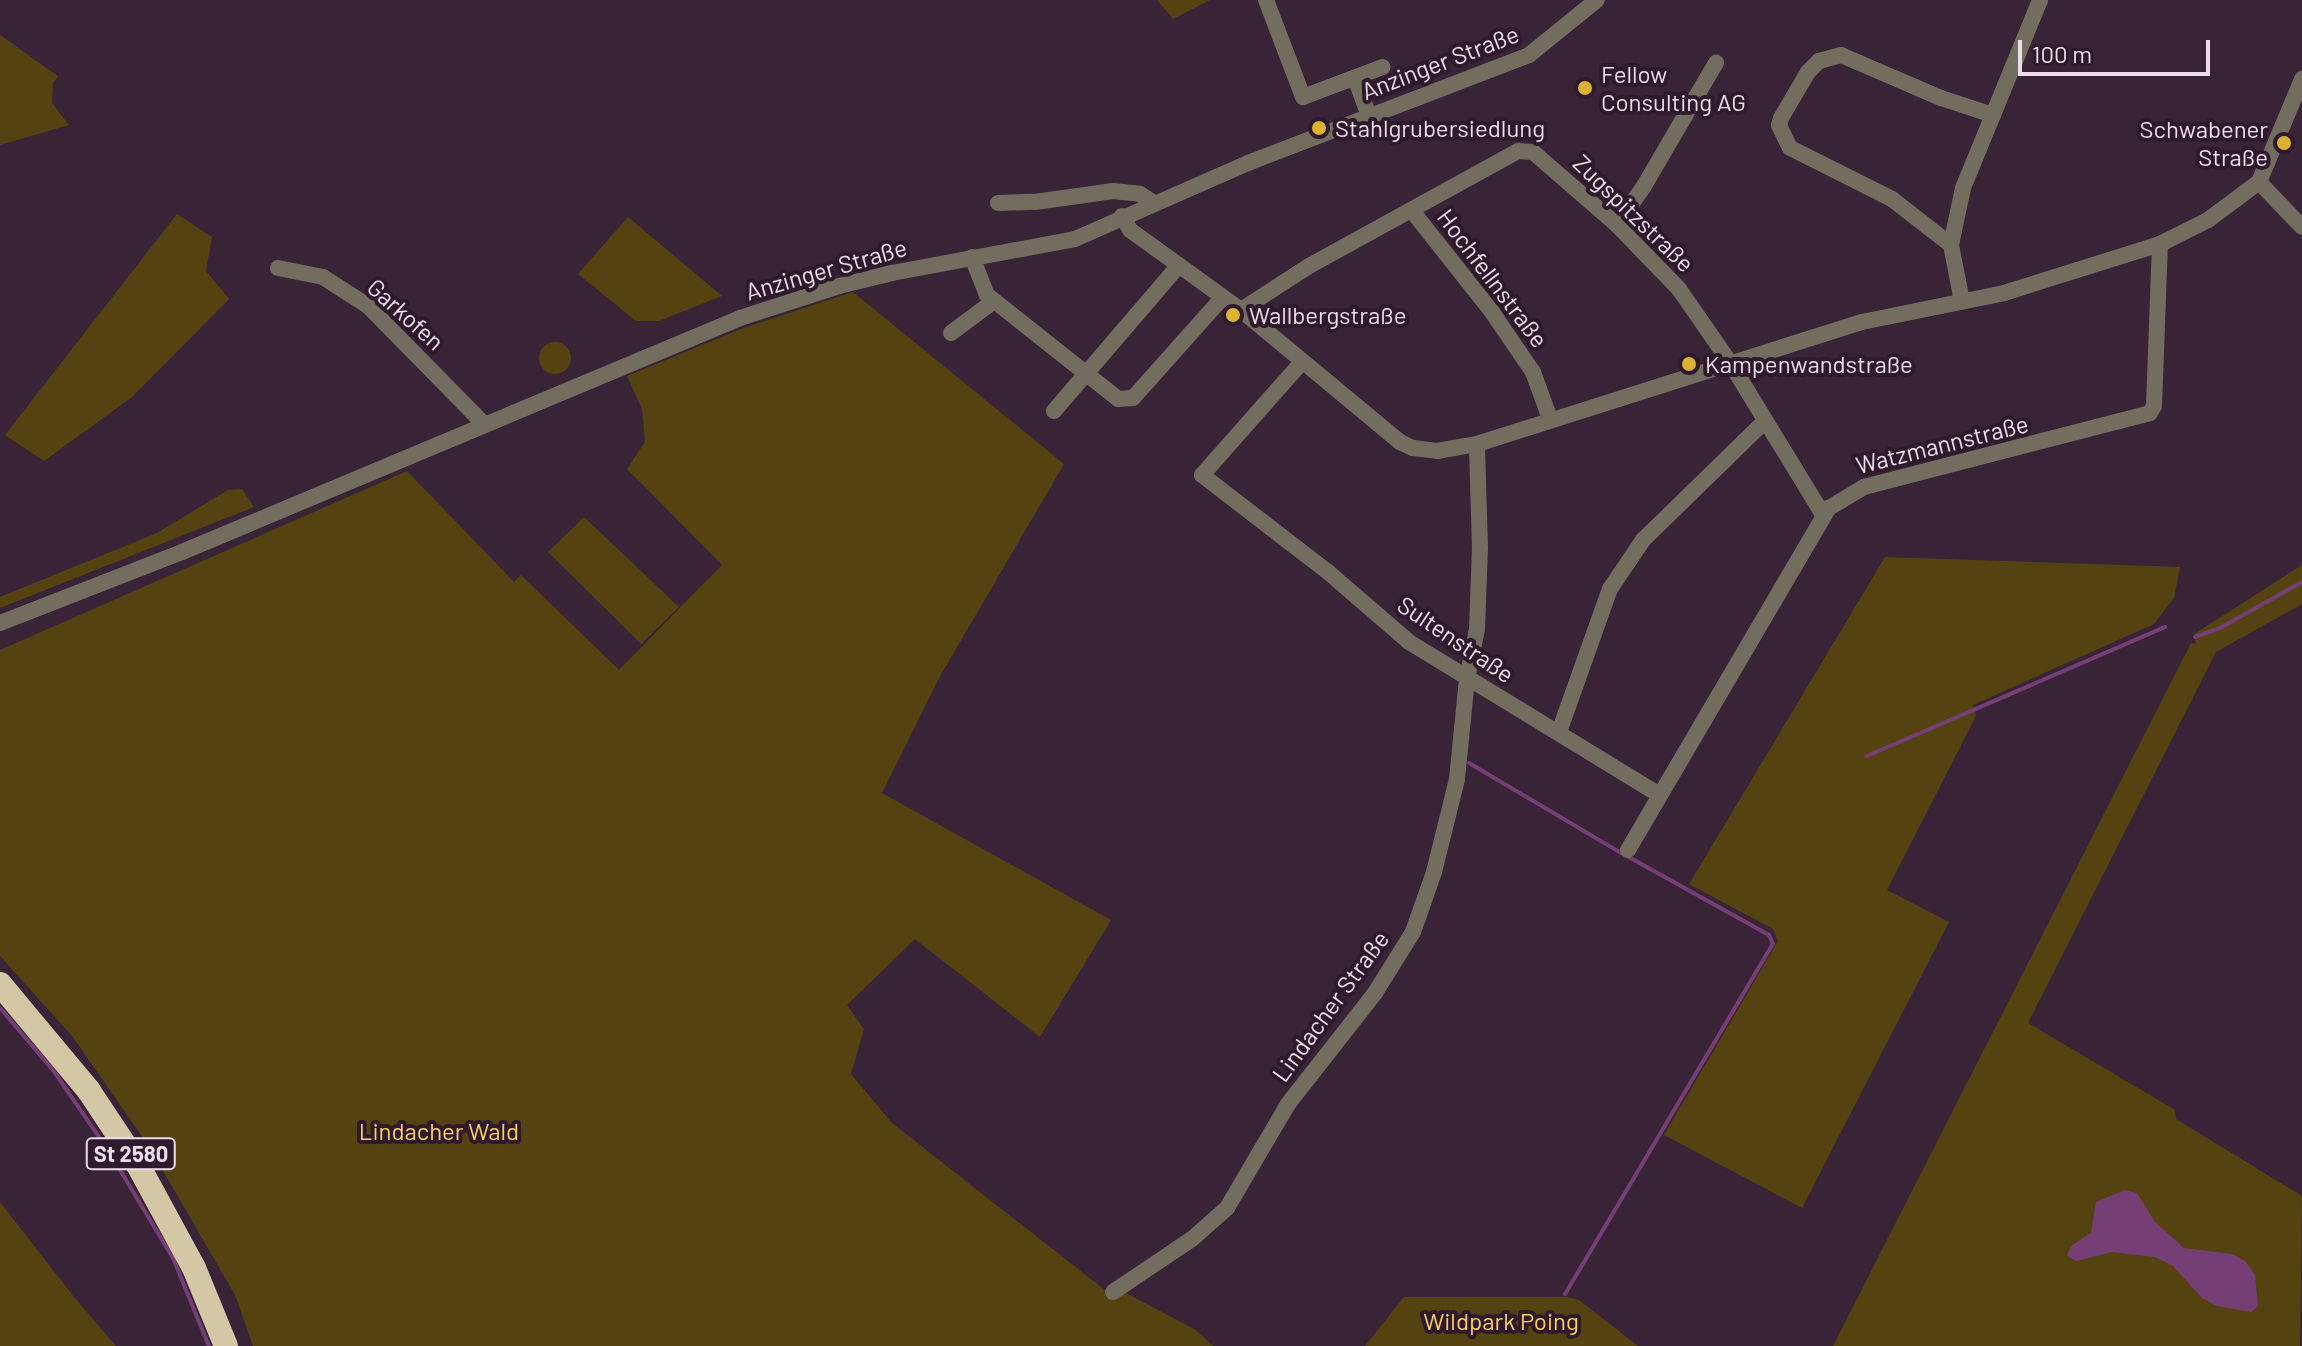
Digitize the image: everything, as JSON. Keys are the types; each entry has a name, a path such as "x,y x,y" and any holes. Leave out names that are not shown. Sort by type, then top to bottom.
{"highway":[{"name":"St 2580","path":"0,984 61,1053 138,1165 194,1268 226,1346"}],"street":[{"path":"1266,0 1303,97 1383,67"},
{"name":"Anzinger Straße","path":"0,623 182,552 740,318 839,286 972,257 1075,239 1154,203 1529,55 1597,0"},
{"path":"1962,301 1951,245 1963,188 2040,0"},
{"path":"1951,245 1892,199 1790,148 1779,125 1781,118 1808,72 1819,61 1841,55 1941,98 1993,115"},
{"path":"1617,225 1644,186 1716,63"},
{"path":"1355,78 1369,116"},
{"path":"1122,216 1130,230 1241,310 1400,442 1413,448 1437,451 1477,444 1862,322 2004,293 2160,244 2208,220 2259,182 2302,79"},
{"name":"Zugspitzstraße","path":"1241,310 1309,266 1526,150 1538,156 1617,225 1679,289 1731,364 1823,515"},
{"path":"2259,182 2301,230"},
{"path":"998,203 1035,202 1095,191 1140,194 1154,203"},
{"name":"Hochfellnstraße","path":"1413,212 1492,312 1533,372 1550,419"},
{"name":"Watzmannstraße","path":"1628,850 1823,515 1838,500 1864,487 2150,413 2154,406 2160,244"},
{"path":"972,257 987,295 1118,399 1133,398 1223,297"},
{"path":"1054,411 1179,265"},
{"name":"Garkofen","path":"278,268 323,277 368,306 484,424"},
{"path":"951,333 994,301"},
{"name":"Sultenstraße","path":"1302,362 1202,475 1328,572 1409,642 1658,794"},
{"path":"1559,732 1610,589 1653,529 1764,422"},
{"name":"Lindacher Straße","path":"1113,1292 1192,1239 1227,1208 1288,1104 1375,993 1404,949 1422,908 1457,779 1467,679 1477,629 1480,548 1477,444"}],"green space":[{"path":"1157,0 1210,0 1173,19"},
{"path":"0,35 58,76 53,83 52,103 69,125 0,145"},
{"path":"177,214 212,237 206,271 229,299 132,397 44,461 5,435"},
{"path":"628,217 722,296 659,321 636,321 578,274"},
{"name":"Lindacher Wald","path":"853,292 1064,464 939,678 882,793 1111,920 1040,1037 915,939 847,1005 864,1029 851,1074 892,1123 1106,1291 1122,1291 1196,1330 1213,1346 253,1346 235,1295 148,1145 73,1037 0,956 0,650 407,471 514,582 521,575 619,670 722,565 627,469 645,442 642,409 627,376 741,329"},
{"path":"555,342 566,347 571,358 566,369 555,374 544,369 539,358 544,347"},
{"path":"242,489 254,507 0,608 0,597 157,533 228,490"},
{"path":"584,517 679,607 641,644 548,552"},
{"path":"1885,557 2180,567 2174,598 2154,624 1973,705 1976,716 1887,890 1949,922 1802,1208 1664,1135 1778,941 1773,929 1689,884"},
{"path":"2302,565 2302,604 2216,652 2028,1023 2175,1110 2176,1119 2302,1196 2300,1346 1833,1346 2191,643 2196,644 2194,634"},
{"path":"0,1202 74,1297 116,1346 0,1346"},
{"name":"Wildpark Poing","path":"1404,1297 1567,1297 1579,1300 1638,1346 1365,1346"}],"shaded area":[{"path":"2125,1190 2137,1193 2155,1222 2184,1248 2232,1254 2245,1261 2255,1275 2258,1306 2251,1312 2217,1306 2202,1298 2173,1266 2155,1257 2112,1252 2076,1261 2067,1256 2071,1246 2091,1233 2096,1202"}],"waterway":[{"path":"2195,637 2220,628 2302,582"},
{"path":"1867,756 2165,627"},
{"path":"1469,763 1621,853"},
{"path":"1565,1294 1773,944 1769,935 1629,857"},
{"path":"0,1008 53,1070 108,1150 173,1258 209,1346"}],"place":[{"name":"Fellow Consulting AG","path":"1585,88"},
{"name":"Stahlgrubersiedlung","path":"1319,128"},
{"name":"Schwabener Straße","path":"2284,143"},
{"name":"Wallbergstraße","path":"1233,315"},
{"name":"Kampenwandstraße","path":"1689,364"}]}
